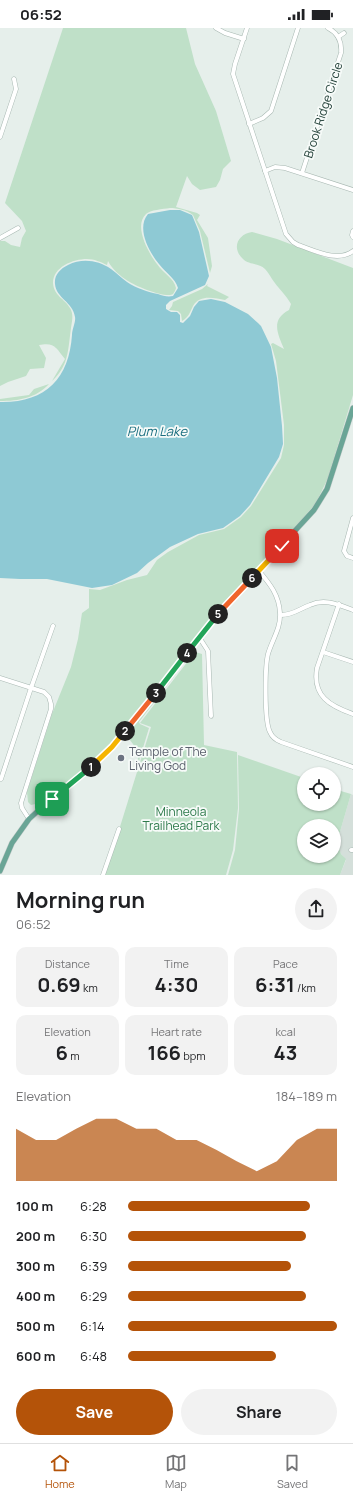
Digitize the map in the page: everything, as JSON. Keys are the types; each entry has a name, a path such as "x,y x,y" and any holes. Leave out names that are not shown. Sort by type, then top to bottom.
{"main road":[{"path":"0,871 17,835 29,819 46,803 91,767 112,747 217,615 305,522 322,498 331,478 353,408"}],"street":[{"path":"216,28 225,33 244,39"},
{"path":"247,28 233,74 286,234 293,242 334,256 342,256 353,251"},
{"path":"249,124 263,118 271,111 298,28"},
{"path":"328,28 335,32 338,36 344,33"},
{"name":"Brook Ridge Circle","path":"302,173 340,58 341,45 338,36"},
{"path":"0,137 16,89 14,79"},
{"path":"265,171 279,167 353,190"},
{"path":"0,238 18,228"},
{"path":"353,231 353,237"},
{"path":"353,518 344,551 347,556 353,558"},
{"path":"259,571 271,584 280,606 279,626 267,660 267,720 271,735 281,742 353,767"},
{"path":"280,615 295,613 314,603 328,602 339,604 353,610"},
{"path":"339,604 316,673 319,690 328,703 353,714"},
{"path":"2,779 31,688 53,626"},
{"path":"199,637 208,651 211,716"},
{"path":"323,652 353,662"},
{"path":"0,678 46,694 51,704 50,714 21,803 22,808 29,819"},
{"path":"103,875 119,829"}],"shaded area":[{"path":"351,794 353,795 353,848 350,847 349,850 353,852 353,875 340,875 346,860 341,854 341,828"}],"green space":[{"path":"63,28 186,28 195,64 216,111 231,161 223,169 216,187 200,190 192,184 187,176 176,207 200,215 197,220 208,238 212,266 210,273 200,231 191,213 170,208 157,210 146,214 142,219 141,225 144,240 159,267 175,284 176,289 173,294 164,295 144,289 132,283 116,272 108,261 107,265 87,259 70,262 56,272 53,283 55,291 68,305 72,315 67,357 62,369 52,381 65,359 52,345 39,345 46,358 44,368 30,369 26,376 0,386 0,241 5,241 11,245 20,247 22,238 26,231 22,221 5,203"},
{"path":"252,232 277,239 353,268 353,395 328,478 316,503 282,543 226,600 203,627 183,655 139,710 105,750 87,767 44,802 31,805 28,802 27,792 52,714 71,667 78,639 82,613 89,608 89,589 100,590 127,580 147,575 157,560 168,552 199,535 224,529 241,517 251,506 281,458 284,445 284,425 276,361 271,344 273,343 284,349 278,333 277,323 279,318 289,310 291,304 263,267 245,261 239,255 237,250 238,242 247,233"},
{"path":"208,284 207,286 229,297 225,300 203,298 199,300 193,306 188,316 182,321 181,314 178,311 169,310 173,302 202,289"},
{"path":"49,384 33,396 0,401 0,399 29,395 34,389"},
{"name":"Minneola Trailhead Park","path":"195,652 202,654 204,745 237,752 238,808 233,850 226,875 105,875 151,727 140,723"},
{"path":"175,672 176,674 139,722 140,724 149,728 136,771 138,755 134,745 125,734"},
{"path":"238,755 297,776 297,811 341,811 341,791 351,794 341,828 341,819 297,819 297,863 341,863 341,854 346,859 340,875 228,875 235,850 239,809"}],"water":[{"name":"Plum Lake","path":"170,210 180,210 192,215 199,232 209,276 205,285 170,301 166,305 166,309 171,312 177,312 180,315 180,322 183,323 190,316 194,307 199,301 211,299 225,302 248,314 261,326 271,347 277,378 283,444 279,457 250,505 240,516 223,528 198,534 170,547 137,573 112,585 92,588 47,579 0,578 0,402 30,398 42,393 60,376 66,364 70,351 75,317 71,307 61,297 56,289 55,281 57,275 62,268 68,265 79,261 90,261 106,266 127,282 138,288 164,296 173,296 178,288 177,284 151,253 145,240 143,226 148,214"}],"place":[{"name":"Temple of The Living God","path":"121,758"}],"route":[{"path":"52,799 104,756 150,701 213,620 282,546"}]}
